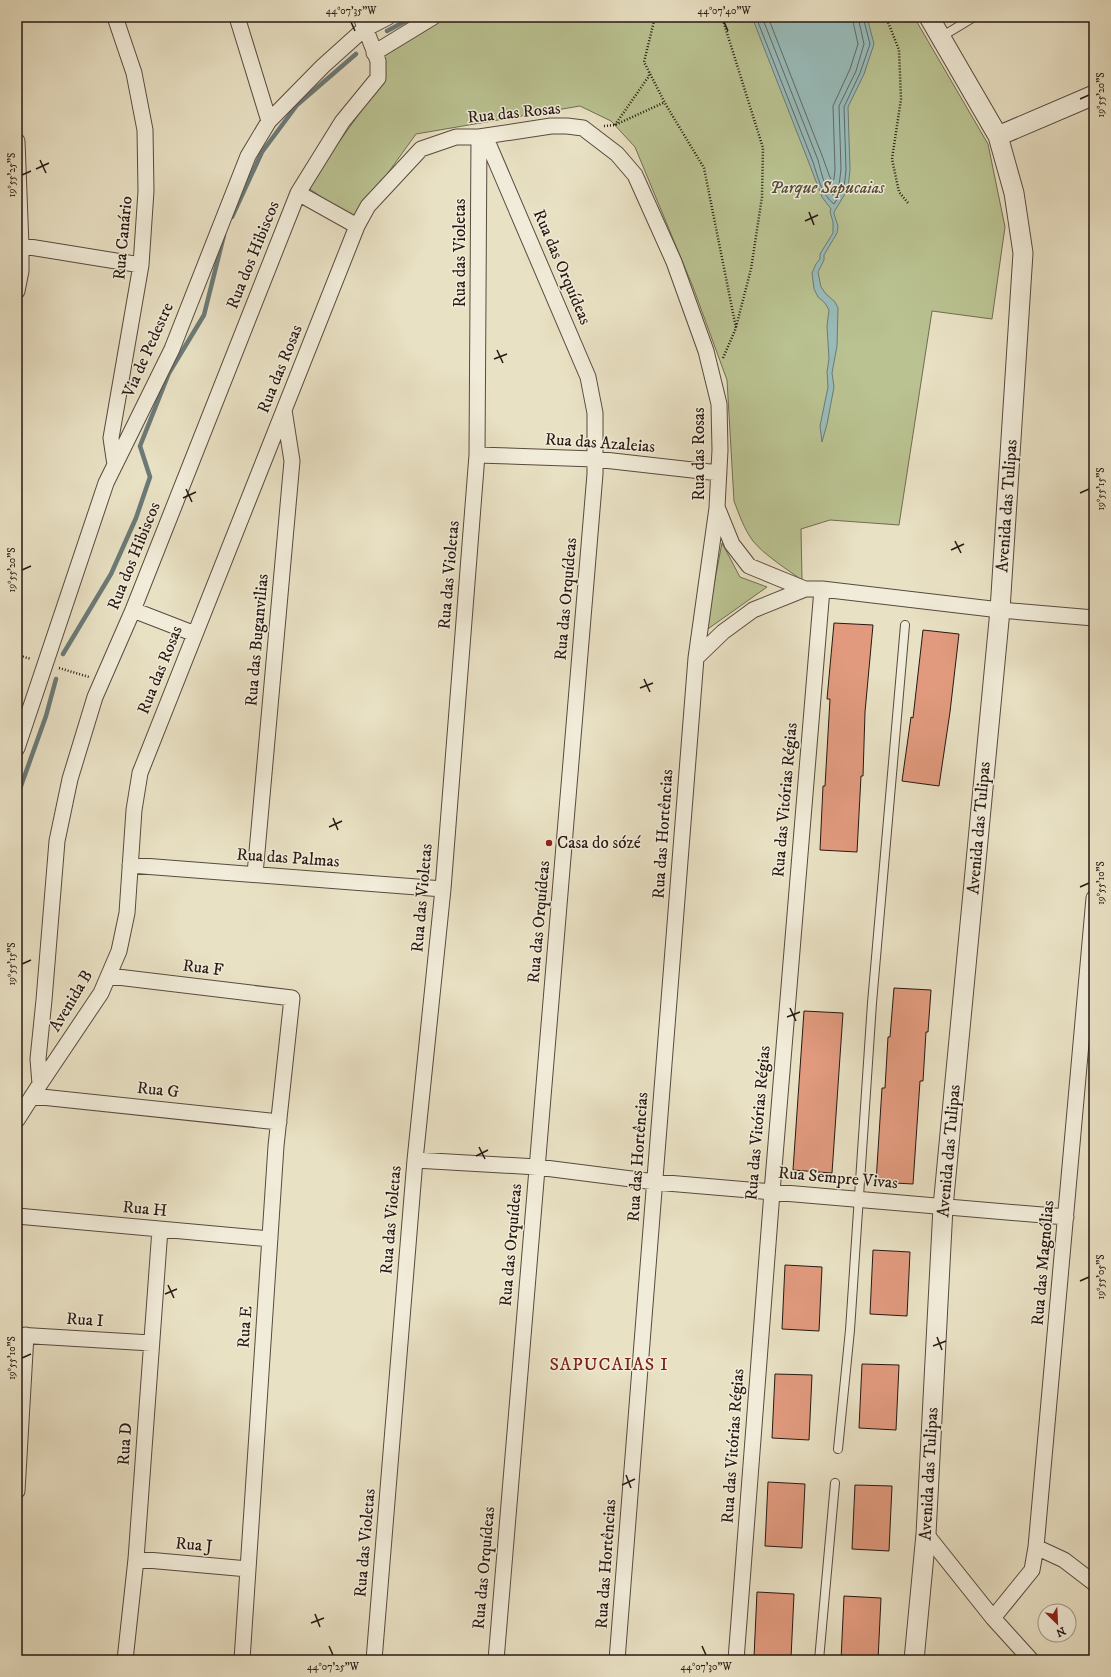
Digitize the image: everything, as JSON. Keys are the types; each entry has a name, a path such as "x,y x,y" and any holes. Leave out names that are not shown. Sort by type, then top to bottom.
{"street":[{"name":"Rua Canário","path":"115,17 134,73 145,130 146,191 141,266 111,438 115,465"},
{"path":"237,17 269,121"},
{"name":"Via de Pedestre","path":"17,748 104,491 115,465 172,349 248,156 269,121 363,23 388,17"},
{"path":"363,23 374,53 433,17"},
{"name":"Avenida das Tulipas","path":"914,1660 926,1534 943,1207 1000,610 1023,253 1014,193 998,136 929,17"},
{"name":"Rua dos Hibiscos","path":"36,1090 56,841 70,779 94,697 133,610 298,193 342,122 378,78 378,61 374,53"},
{"path":"998,136 1094,95"},
{"name":"Rua das Rosas","path":"130,866 134,810 140,773 356,226 368,206 421,149 456,137 482,136 552,126 583,128 617,154 635,175 674,262 706,351 719,404 720,450 717,507 732,544 749,566 805,589 822,589 1000,610 1094,618"},
{"name":"Rua das Violetas","path":"374,1660 415,1160 443,889 478,455 482,136"},
{"name":"Rua das Orquídeas","path":"482,136 588,377 595,413 594,490 496,1660"},
{"path":"17,141 19,246 21,271 17,291"},
{"path":"298,193 356,226"},
{"path":"19,246 141,266"},
{"name":"Rua das Buganvilias","path":"255,874 292,461 284,410"},
{"name":"Rua das Azaleias","path":"478,455 595,458 719,473"},
{"name":"Rua das Hortências","path":"617,1660 696,658 717,507"},
{"path":"696,658 723,632 753,610 805,589"},
{"name":"Rua das Vitórias Régias","path":"736,1660 772,1192 822,589"},
{"path":"133,610 195,634"},
{"name":"Rua das Palmas","path":"130,866 443,889"},
{"name":"Avenida B","path":"17,1120 101,993 109,976 119,951 127,913 130,866"},
{"name":"Rua das Magnólias","path":"993,1618 1032,1570 1036,1547 1094,898"},
{"name":"Rua F","path":"109,976 292,998"},
{"name":"Rua E","path":"242,1660 270,1239 279,1122 292,998"},
{"name":"Rua G","path":"36,1090 279,1122"},
{"name":"Rua Sempre Vivas","path":"415,1160 537,1167 655,1182 1066,1217"},
{"name":"Rua H","path":"17,1216 270,1239"},
{"name":"Rua D","path":"125,1660 136,1559 160,1229"},
{"path":"17,1491 22,1335"},
{"name":"Rua I","path":"22,1335 151,1343"},
{"path":"926,1534 993,1618 1032,1660"},
{"path":"1036,1547 1064,1560 1094,1583"},
{"name":"Rua J","path":"136,1559 248,1569"}],"lane":[{"path":"941,37 974,17"},
{"path":"838,1449 850,1330 872,1003 905,625"},
{"path":"819,1660 835,1483"}],"path":[{"path":"655,17 644,62 665,102 704,168 736,328"},
{"path":"713,382 736,328 751,269 762,197 763,148 722,17"},
{"path":"886,17 899,50 901,99 892,159 899,192 908,203"},
{"path":"650,72 615,125 665,102"}],"green space":[{"name":"Parque Sapucaias","path":"448,17 914,17 988,144 1005,227 992,319 932,311 899,525 830,520 801,529 802,580 769,556 753,541 744,526 734,501 727,380 693,287 635,147 611,121 580,106 416,134 354,220 307,187 381,83 384,51"},
{"path":"722,543 740,577 767,587 705,631"}],"water":[{"path":"752,17 867,17 874,44 864,74 848,107 850,170 848,189 834,212 838,226 837,233 824,255 824,260 818,272 821,287 835,302 838,308 837,346 832,373 834,387 822,442 820,426 828,387 827,372 829,359 827,326 829,310 825,303 818,297 814,289 812,273 820,259 820,254 833,233 833,222 830,212 831,209 822,197"}],"building":[{"path":"834,623 873,625 865,712 863,776 861,776 857,852 820,850 823,786 825,786 830,699 827,699"},
{"path":"923,630 959,634 950,712 939,786 902,781 911,717 913,718"},
{"path":"894,988 931,990 928,1032 926,1032 923,1081 920,1081 913,1184 876,1182 882,1088 885,1088 888,1037 890,1037"},
{"path":"804,1011 843,1013 832,1173 793,1170"},
{"path":"873,1250 910,1252 907,1316 870,1314"},
{"path":"785,1265 822,1267 819,1331 782,1329"},
{"path":"862,1364 899,1365 896,1430 859,1428"},
{"path":"775,1374 812,1375 809,1440 772,1438"},
{"path":"768,1482 805,1484 802,1548 765,1546"},
{"path":"855,1485 892,1486 889,1551 852,1549"},
{"path":"757,1592 794,1594 791,1658 754,1657"},
{"path":"844,1596 881,1598 878,1660 841,1660"}],"waterway":[{"path":"387,31 413,17"},
{"path":"232,217 262,152 297,105 356,54"},
{"path":"63,654 111,574 136,518 150,477 140,446 169,373 204,315 224,235"},
{"path":"17,797 46,716 56,679"}],"place":[{"name":"Casa do sózé","path":"549,843"}],"district":[{"name":"SAPUCAIAS I","path":"609,1365"}]}
